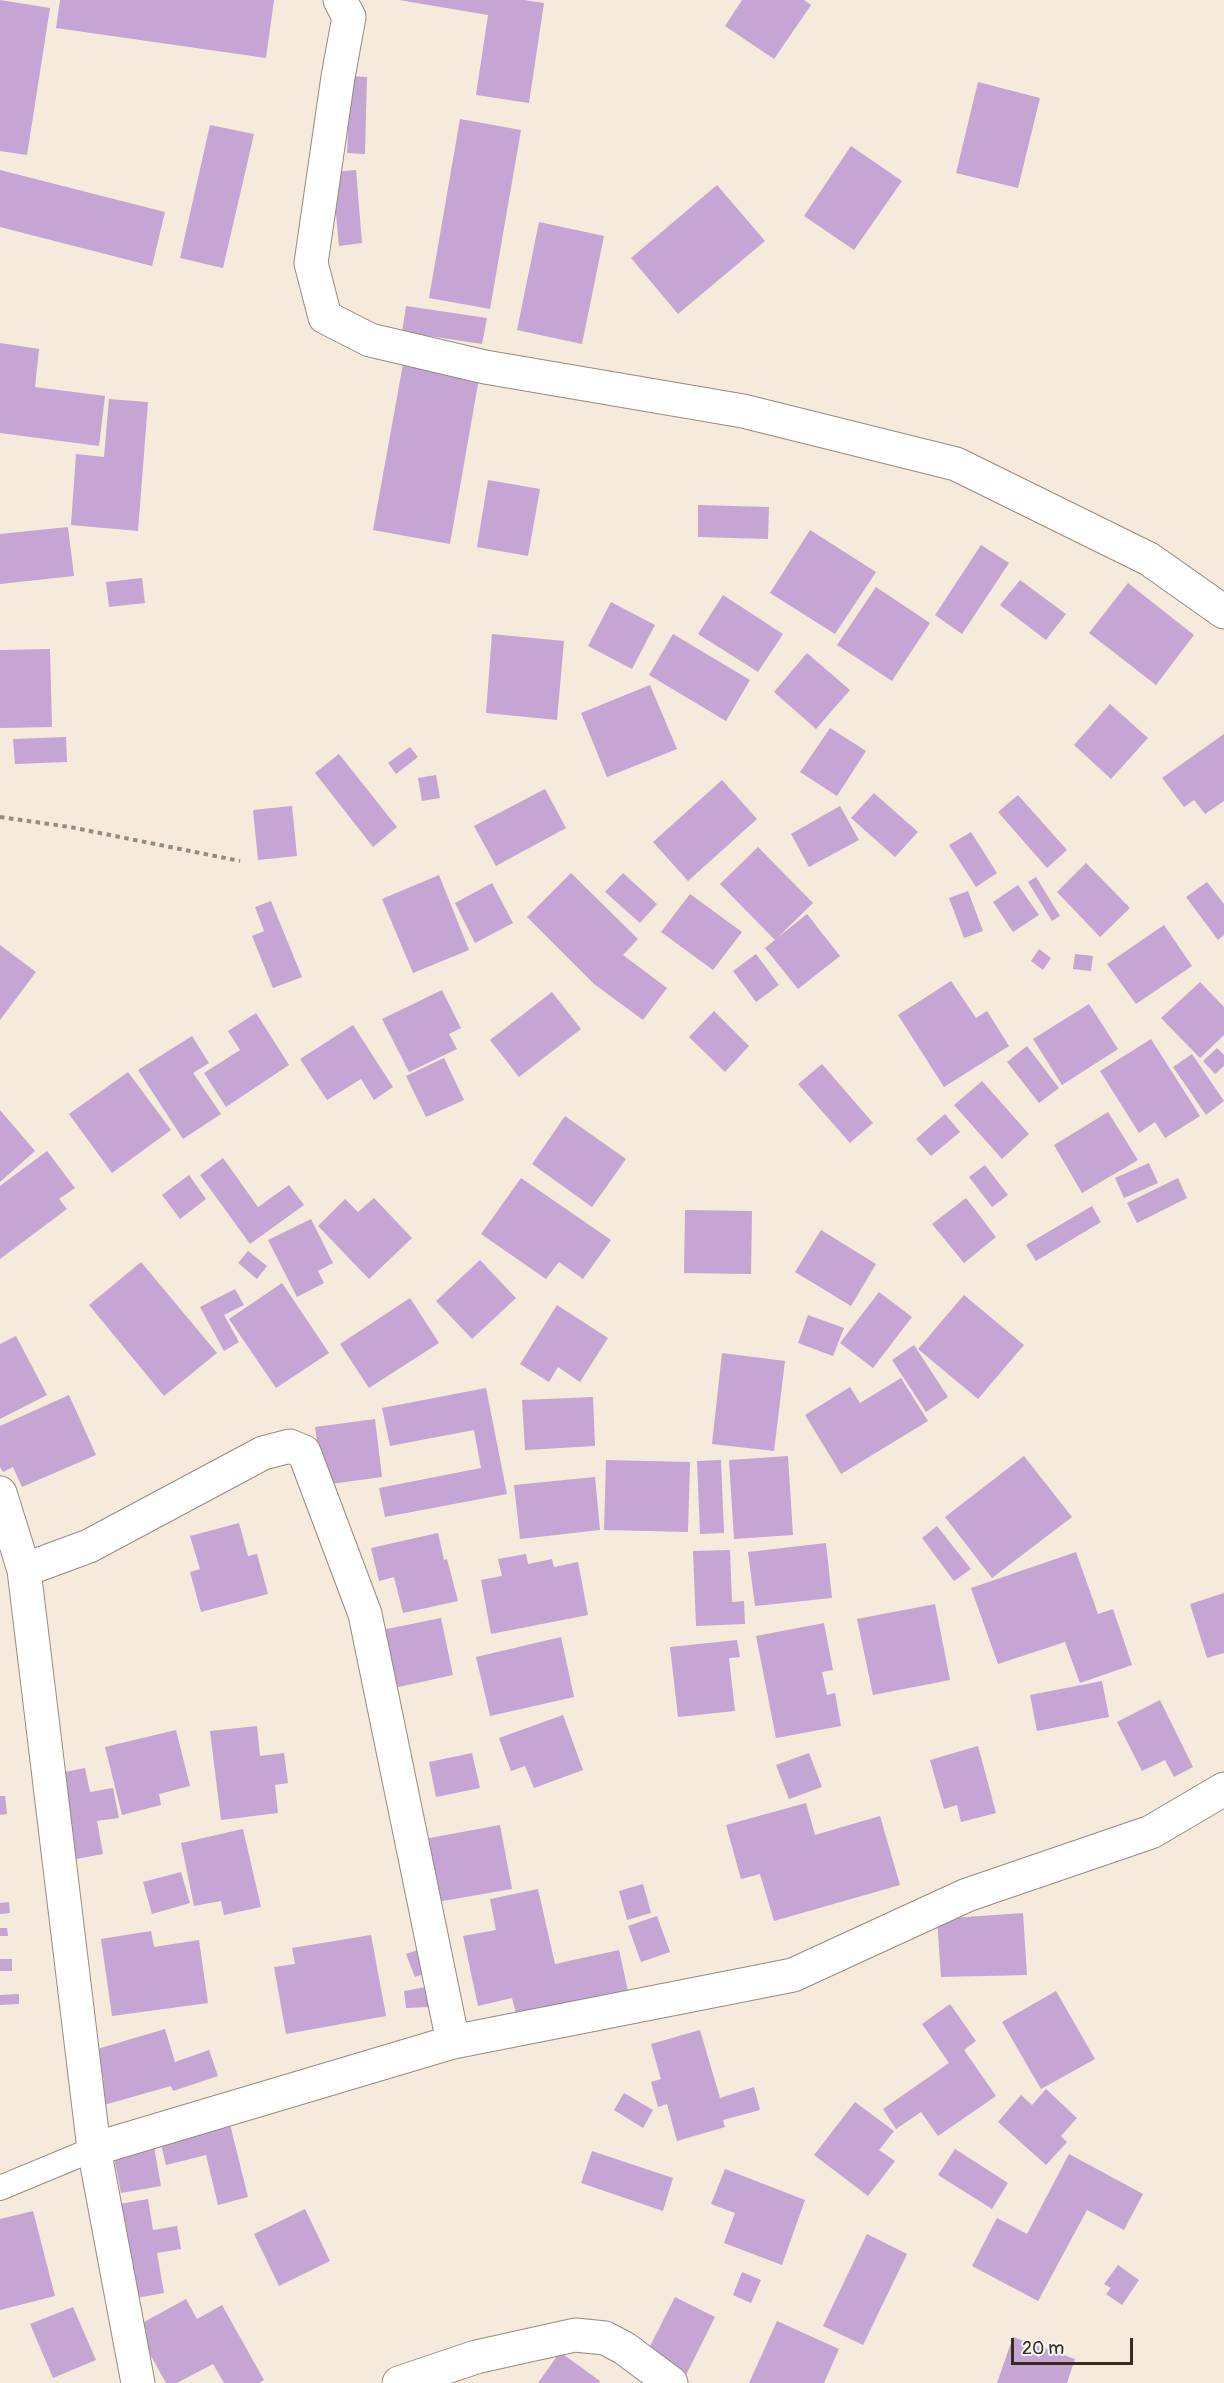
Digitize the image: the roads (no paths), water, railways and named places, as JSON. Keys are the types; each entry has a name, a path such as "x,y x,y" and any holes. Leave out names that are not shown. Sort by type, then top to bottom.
{"street":[{"path":"340,0 349,17 311,263 325,317 370,340 485,367 743,411 956,464 1149,559 1224,612"},
{"path":"24,1570 89,1546 263,1453 290,1446 304,1452 365,1614 453,2042"},
{"path":"0,1493 24,1570 94,2149 138,2383"},
{"path":"94,2149 453,2042 793,1975 967,1895 1151,1832 1224,1789"},
{"path":"399,2383 476,2357 575,2335 605,2338 624,2348 671,2383"}],"lane":[{"path":"0,2188 94,2149"}]}
